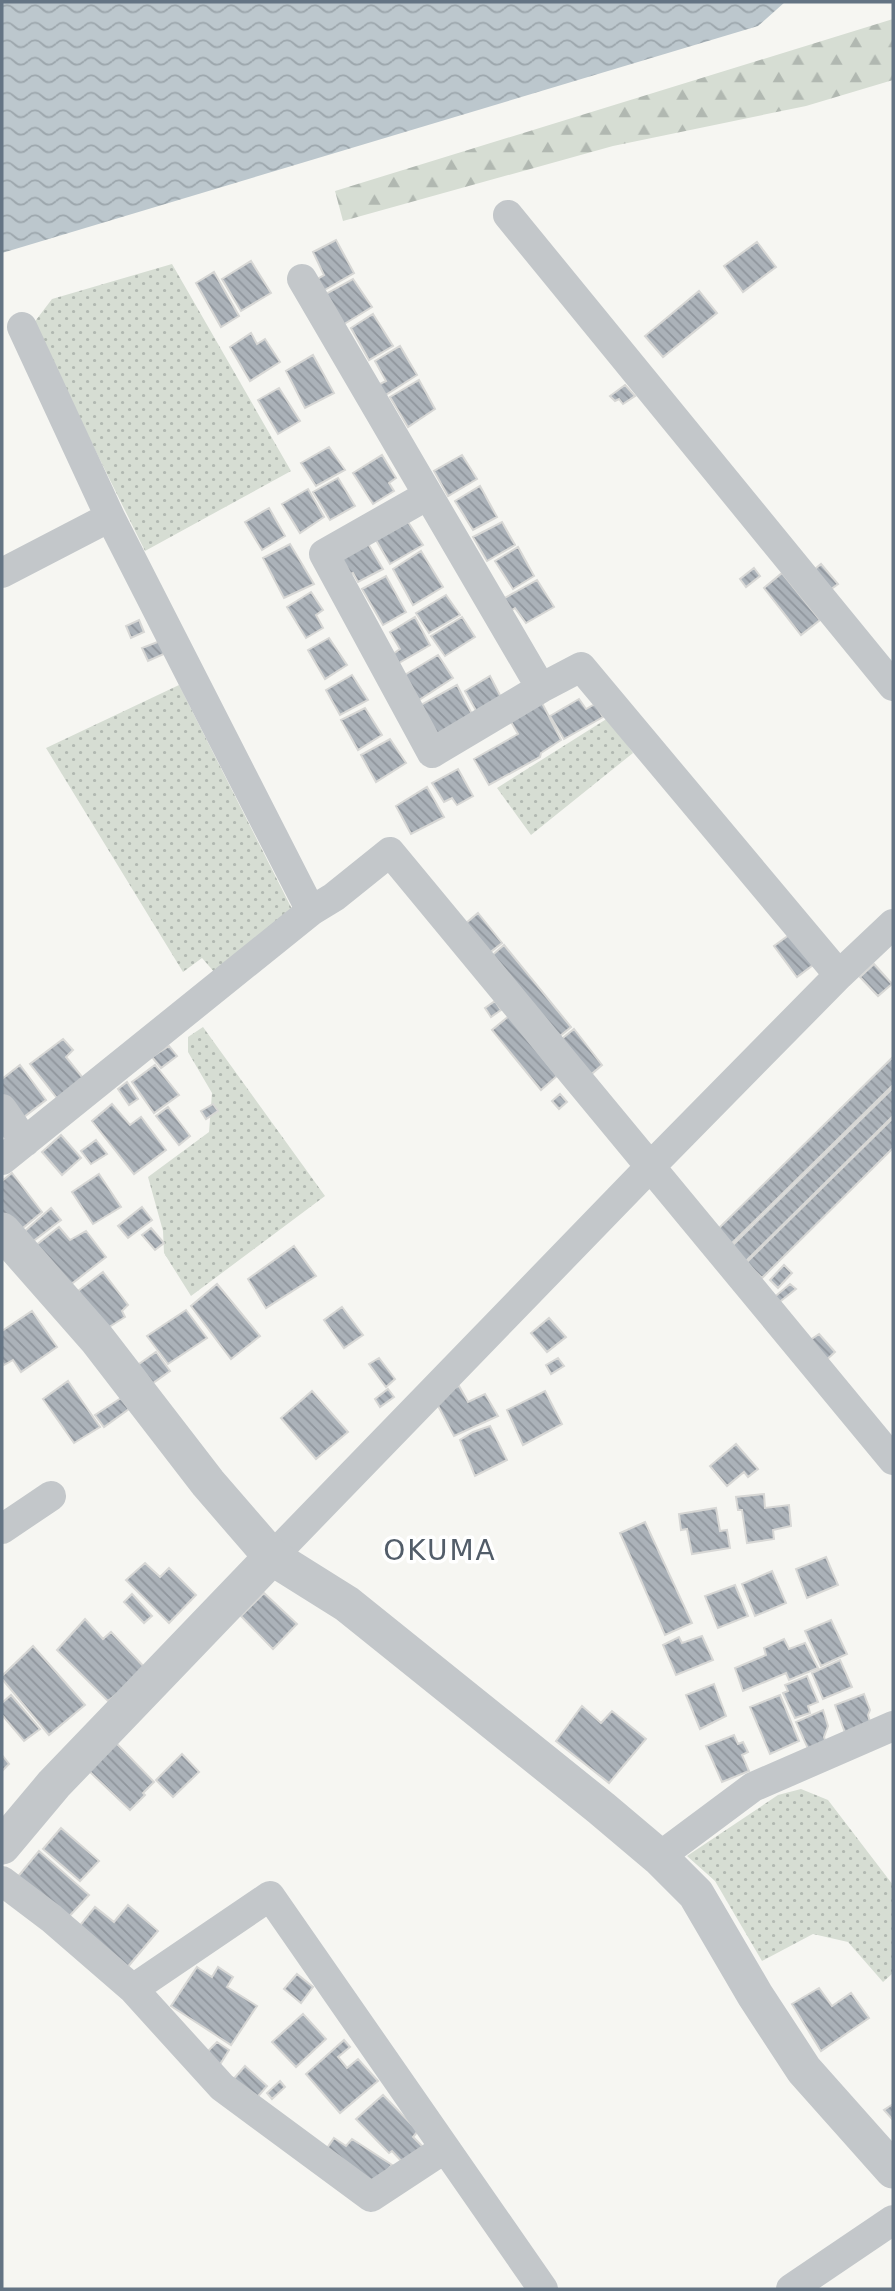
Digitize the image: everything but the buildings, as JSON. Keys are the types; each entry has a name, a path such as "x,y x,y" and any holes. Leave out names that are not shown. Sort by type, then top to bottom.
{"street":[{"path":"508,215 893,686"},
{"path":"302,279 541,688"},
{"path":"22,327 110,517 311,911"},
{"path":"428,495 324,554 432,753 581,667 839,975"},
{"path":"2,573 110,517"},
{"path":"2,1160 311,911 334,897 390,852 893,1461"},
{"path":"2,1846 54,1784 272,1557 650,1167 839,975 893,924"},
{"path":"2,1109 25,1142"},
{"path":"2,1231 97,1339 208,1483 272,1557 347,1604 659,1857 695,1894 755,1995 804,2070 893,2170"},
{"path":"2,1529 51,1496"},
{"path":"659,1857 753,1787 893,1726"},
{"path":"2,1881 51,1918 133,1989 222,2087 371,2197 444,2149"},
{"path":"133,1989 270,1896 542,2289"},
{"path":"791,2289 893,2220"}],"green space":[{"path":"893,19 893,80 806,106 613,146 343,221 335,191"},
{"path":"172,264 291,471 145,551 33,324 52,299"},
{"path":"179,685 293,911 216,974 202,958 183,972 46,748"},
{"path":"608,718 633,753 531,835 497,788"},
{"path":"203,1027 325,1196 191,1296 164,1253 163,1231 148,1177 209,1132 212,1093 188,1052 188,1037"},
{"path":"801,1789 828,1800 893,1885 893,1973 883,1982 848,1942 813,1934 762,1961 715,1881 687,1856 778,1795"}],"water":[{"path":"2,2 785,2 758,26 2,253"}],"district":[{"name":"OKUMA","path":"440,1550"}]}
